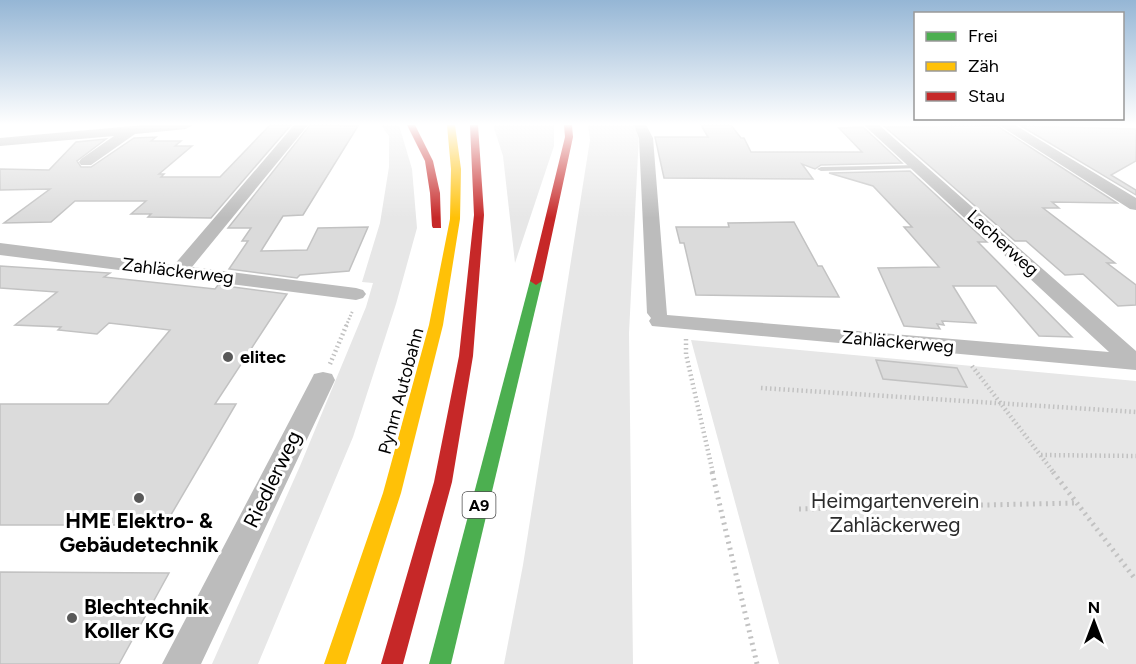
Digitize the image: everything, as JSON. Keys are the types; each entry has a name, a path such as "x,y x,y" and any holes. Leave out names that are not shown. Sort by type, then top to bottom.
{"highway":[{"path":"426,156 435,193 435,221 448,250"},
{"name":"Pyhrn Autobahn","path":"335,664 392,493 436,325 455,219 455,156"},
{"path":"392,664 443,482 466,356 478,215 475,156"},
{"name":"A9","path":"440,664 565,156"}],"street":[{"path":"86,162 93,156"},
{"path":"179,271 275,156"},
{"name":"Zahläckerweg","path":"647,156 659,317 685,323 1135,362"},
{"name":"Lacherweg","path":"906,156 1135,362"},
{"path":"1056,156 1136,205"},
{"name":"Zahläckerweg","path":"0,249 356,294"},
{"name":"Riedlerweg","path":"181,664 323,380"}],"lane":[{"path":"821,169 919,167"}],"path":[{"path":"323,380 359,296 356,294"},
{"path":"685,323 689,365 757,664"},
{"path":"961,347 1000,403 1136,580"},
{"path":"761,388 1136,412"},
{"path":"1040,455 1136,456"},
{"path":"799,509 1077,503"},
{"path":"1128,569 1136,569"}],"green space":[{"path":"389,156 408,156 412,169 417,228 396,304 353,437 258,664 212,664 300,466 366,307 373,283 362,282 380,223"},
{"path":"503,156 551,156 515,263"},
{"path":"587,156 638,156 629,333 633,664 504,664 523,565"},
{"name":"Heimgartenverein Zahläckerweg","path":"691,340 1136,381 1136,664 779,664"}],"building":[{"path":"63,156 84,156 77,161 81,167 91,167 107,156 180,156 159,174 164,174 161,177 220,177 240,156 264,156 211,218 148,217 151,214 131,214 146,201 75,201 51,222 4,223 50,189 0,190 0,169 49,170"},
{"path":"285,156 339,156 303,215 283,216 261,251 307,250 318,228 368,227 349,271 300,275 297,278 229,269 248,241 242,241 251,228 228,228"},
{"path":"659,156 894,156 902,163 821,165 815,169 802,164 813,179 664,178"},
{"path":"918,156 1044,156 1117,203 1052,202 1059,208 1043,208 1115,263 1107,263 1136,285 1136,305 1118,306 1083,274 1065,275 1026,241 1015,241"},
{"path":"1071,156 1136,156 1136,161 1111,175 1136,190 1136,195"},
{"path":"910,171 987,242 978,242 1072,337 1039,336 996,286 953,286 976,323 942,321 944,325 937,324 940,329 904,326 878,268 939,267 904,227 912,227 873,186 829,173"},
{"path":"794,222 818,266 822,266 839,297 696,295 684,243 680,243 676,227 729,227 728,223"},
{"path":"0,266 110,273 104,277 215,289 218,285 287,294 215,404 236,404 165,525 0,525 0,404 108,404 170,330 109,323 97,334 58,330 61,327 15,325 57,292 0,288"},
{"path":"876,360 957,368 967,387 883,379"},
{"name":"Blechtechnik Koller KG","path":"0,572 169,573 119,664 0,664"}],"traffic: fast":[{"path":"440,664 536,281"}],"traffic: slow":[{"path":"335,664 392,493 436,325 455,219 455,156"}],"traffic: jam":[{"path":"426,156 435,193 437,226"},
{"path":"392,664 443,482 466,356 479,215 476,156"},
{"path":"536,281 565,156"}],"place":[{"name":"elitec","path":"228,357"},
{"name":"HME Elektro- & Gebäudetechnik","path":"139,498"},
{"name":"Blechtechnik Koller KG","path":"72,618"}]}
